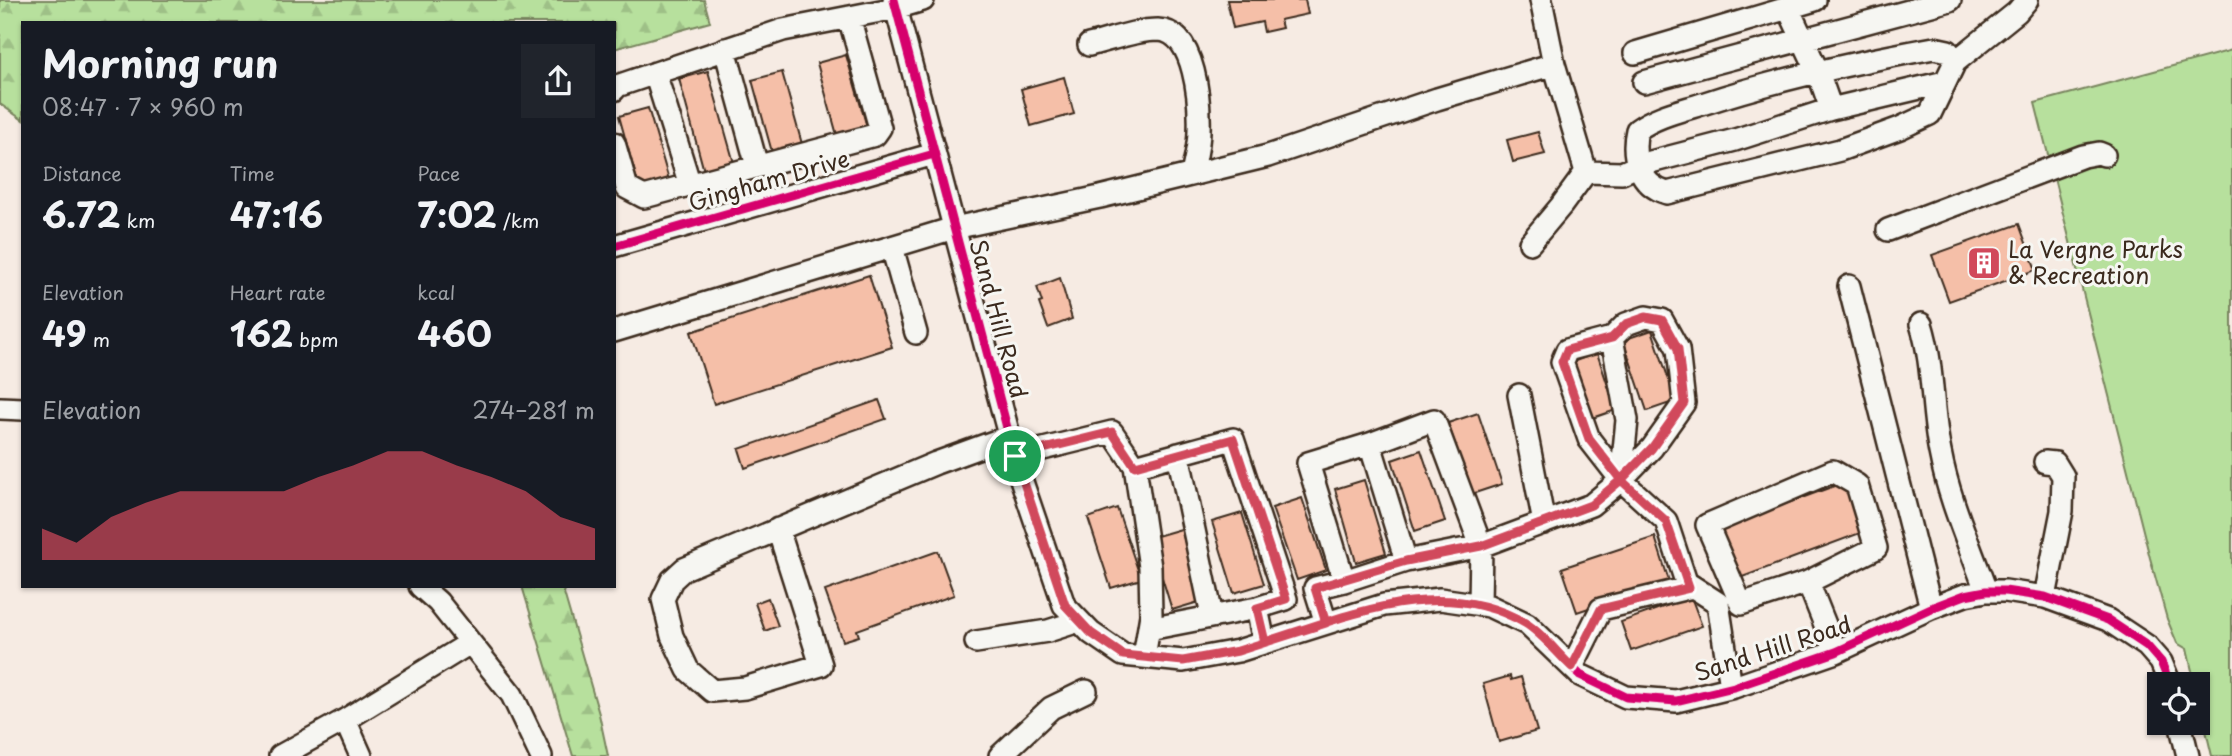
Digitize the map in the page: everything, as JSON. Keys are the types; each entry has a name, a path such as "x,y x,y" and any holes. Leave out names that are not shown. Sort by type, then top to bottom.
{"street":[{"path":"616,87 783,30 923,0"},
{"path":"1541,0 1554,64 1586,172"},
{"path":"1635,53 1815,0"},
{"path":"1644,82 1950,0"},
{"path":"1955,62 1948,51 1934,48 1818,72 1648,122 1637,130 1635,140 1639,165 1644,178 1654,189 1667,193 1840,150 1900,128 1930,114 1955,62 2028,0"},
{"name":"Sand Hill Road","path":"895,4 1012,446 1065,605 1091,633 1123,655 1183,661 1238,651 1384,605 1440,599 1489,606 1527,624 1580,675 1626,698 1676,701 1731,687 1836,652 1931,608 1965,595 1986,591 2021,592 2045,597 2097,615 2128,631 2147,646 2161,662 2165,672"},
{"path":"1788,8 1818,72 1831,109"},
{"path":"616,153 626,188 644,197 875,135 880,128 849,17"},
{"path":"1089,45 1159,30 1171,34 1183,46 1192,66 1198,100 1199,135 1192,174"},
{"path":"725,49 757,166"},
{"path":"616,330 954,228 1268,156 1437,99 1554,64"},
{"path":"655,73 690,185"},
{"path":"1586,172 1622,173 1639,165 1735,140 1831,109 1945,82"},
{"path":"858,139 867,173"},
{"path":"1888,230 2083,156 2099,153 2104,155"},
{"name":"Gingham Drive","path":"616,245 934,154"},
{"path":"790,158 798,193"},
{"path":"1530,243 1586,172"},
{"path":"654,194 665,231"},
{"path":"892,247 916,333"},
{"path":"1849,286 1931,608"},
{"path":"1326,623 1315,588 1406,561 1481,546 1591,505 1621,480 1652,448 1684,403 1678,349 1662,320 1646,317 1626,324 1612,338 1567,350 1562,362 1589,439 1621,480 1666,521 1689,588 1601,609 1572,667"},
{"path":"1921,324 1929,354 1940,453 1949,488 1986,591"},
{"path":"1612,338 1628,420 1621,480"},
{"path":"1519,395 1544,523"},
{"path":"0,408 21,409"},
{"path":"1344,581 1308,463 1434,420 1481,546 1480,605"},
{"path":"778,529 821,665 745,688 712,691 688,670 672,636 663,599 671,580 684,569 778,529 936,463 1012,446 1112,432 1135,466 1150,567 1151,615 1144,657"},
{"path":"1135,466 1233,439 1286,599 1257,608 1149,629"},
{"path":"1370,444 1406,561"},
{"path":"1178,454 1212,616"},
{"path":"2045,462 2055,463 2063,476 2062,511 2045,597"},
{"path":"1833,471 1857,485 1876,548 1808,582 1741,604 1707,526 1833,471"},
{"path":"1371,572 1384,605"},
{"path":"1808,582 1836,652"},
{"path":"1687,583 1718,603 1731,687"},
{"path":"422,588 438,603 512,695 541,756"},
{"path":"1257,608 1265,642"},
{"path":"976,642 1048,631 1079,621"},
{"path":"280,756 345,720 470,643"},
{"path":"1000,756 1051,708 1086,691"},
{"path":"345,720 361,756"},
{"path":"2183,735 2188,756"}],"green space":[{"path":"0,0 704,0 710,22 616,48 616,21 21,21 21,119 0,104"},
{"path":"2232,50 2232,756 2212,756 2207,735 2210,735 2210,672 2192,672 2187,649 2177,643 2167,619 2035,103"},
{"path":"523,588 563,588 599,714 608,756 573,756"}],"building":[{"path":"1227,0 1305,0 1308,14 1280,20 1282,28 1264,32 1262,22 1233,28"},
{"path":"846,55 867,127 837,135 817,63"},
{"path":"708,71 734,163 704,171 679,79"},
{"path":"782,72 802,144 772,152 752,80"},
{"path":"1064,77 1074,114 1031,126 1021,89"},
{"path":"648,108 669,180 639,188 619,116"},
{"path":"1538,132 1545,154 1513,162 1507,140"},
{"name":"La Vergne Parks & Recreation","path":"2019,224 2036,270 1949,301 1932,255"},
{"path":"869,275 892,347 714,404 691,332"},
{"path":"1060,278 1072,319 1048,328 1039,303 1042,302 1037,287"},
{"path":"1652,330 1676,401 1647,411 1623,340"},
{"path":"1597,353 1616,410 1587,420 1567,364"},
{"path":"879,400 886,419 745,468 739,449"},
{"path":"1478,413 1502,484 1472,494 1448,423"},
{"path":"1421,450 1445,521 1415,531 1392,460"},
{"path":"1364,480 1386,553 1356,562 1335,489"},
{"path":"1845,482 1863,532 1737,579 1718,529"},
{"path":"1302,498 1326,570 1297,580 1272,508"},
{"path":"1117,508 1141,579 1111,588 1088,518"},
{"path":"1242,513 1264,584 1234,593 1212,522"},
{"path":"1181,529 1202,601 1172,610 1150,538"},
{"path":"1655,537 1669,581 1577,612 1562,568"},
{"path":"938,551 954,595 857,630 859,636 843,641 825,591"},
{"path":"1691,597 1702,626 1631,651 1621,622"},
{"path":"768,598 778,626 765,631 755,603"},
{"path":"1510,676 1511,680 1521,677 1537,731 1499,742 1483,684"}],"cycle path":[{"path":"894,0 1019,473 1064,605 1091,633 1123,655 1183,661 1238,651 1384,605 1440,599 1489,606 1527,624 1580,675 1626,697 1676,701 1734,687 1836,652 1965,595 2005,591 2045,597 2108,620 2147,646 2161,662 2165,672"},
{"path":"616,245 934,154"}],"place":[{"name":"La Vergne Parks & Recreation","path":"1984,263"}],"route":[{"path":"1015,456 1065,605 1091,633 1123,655 1183,661 1238,651 1265,642 1326,623 1315,588 1406,561 1481,546 1591,505 1621,480 1589,439 1562,362 1567,350 1612,338 1626,324 1646,317 1662,320 1678,349 1684,403 1652,448 1621,480 1666,521 1689,588 1601,609 1572,667 1527,624 1489,606 1440,599 1384,605 1265,642 1257,608 1286,599 1233,439 1135,466 1112,432 1015,456"}]}
